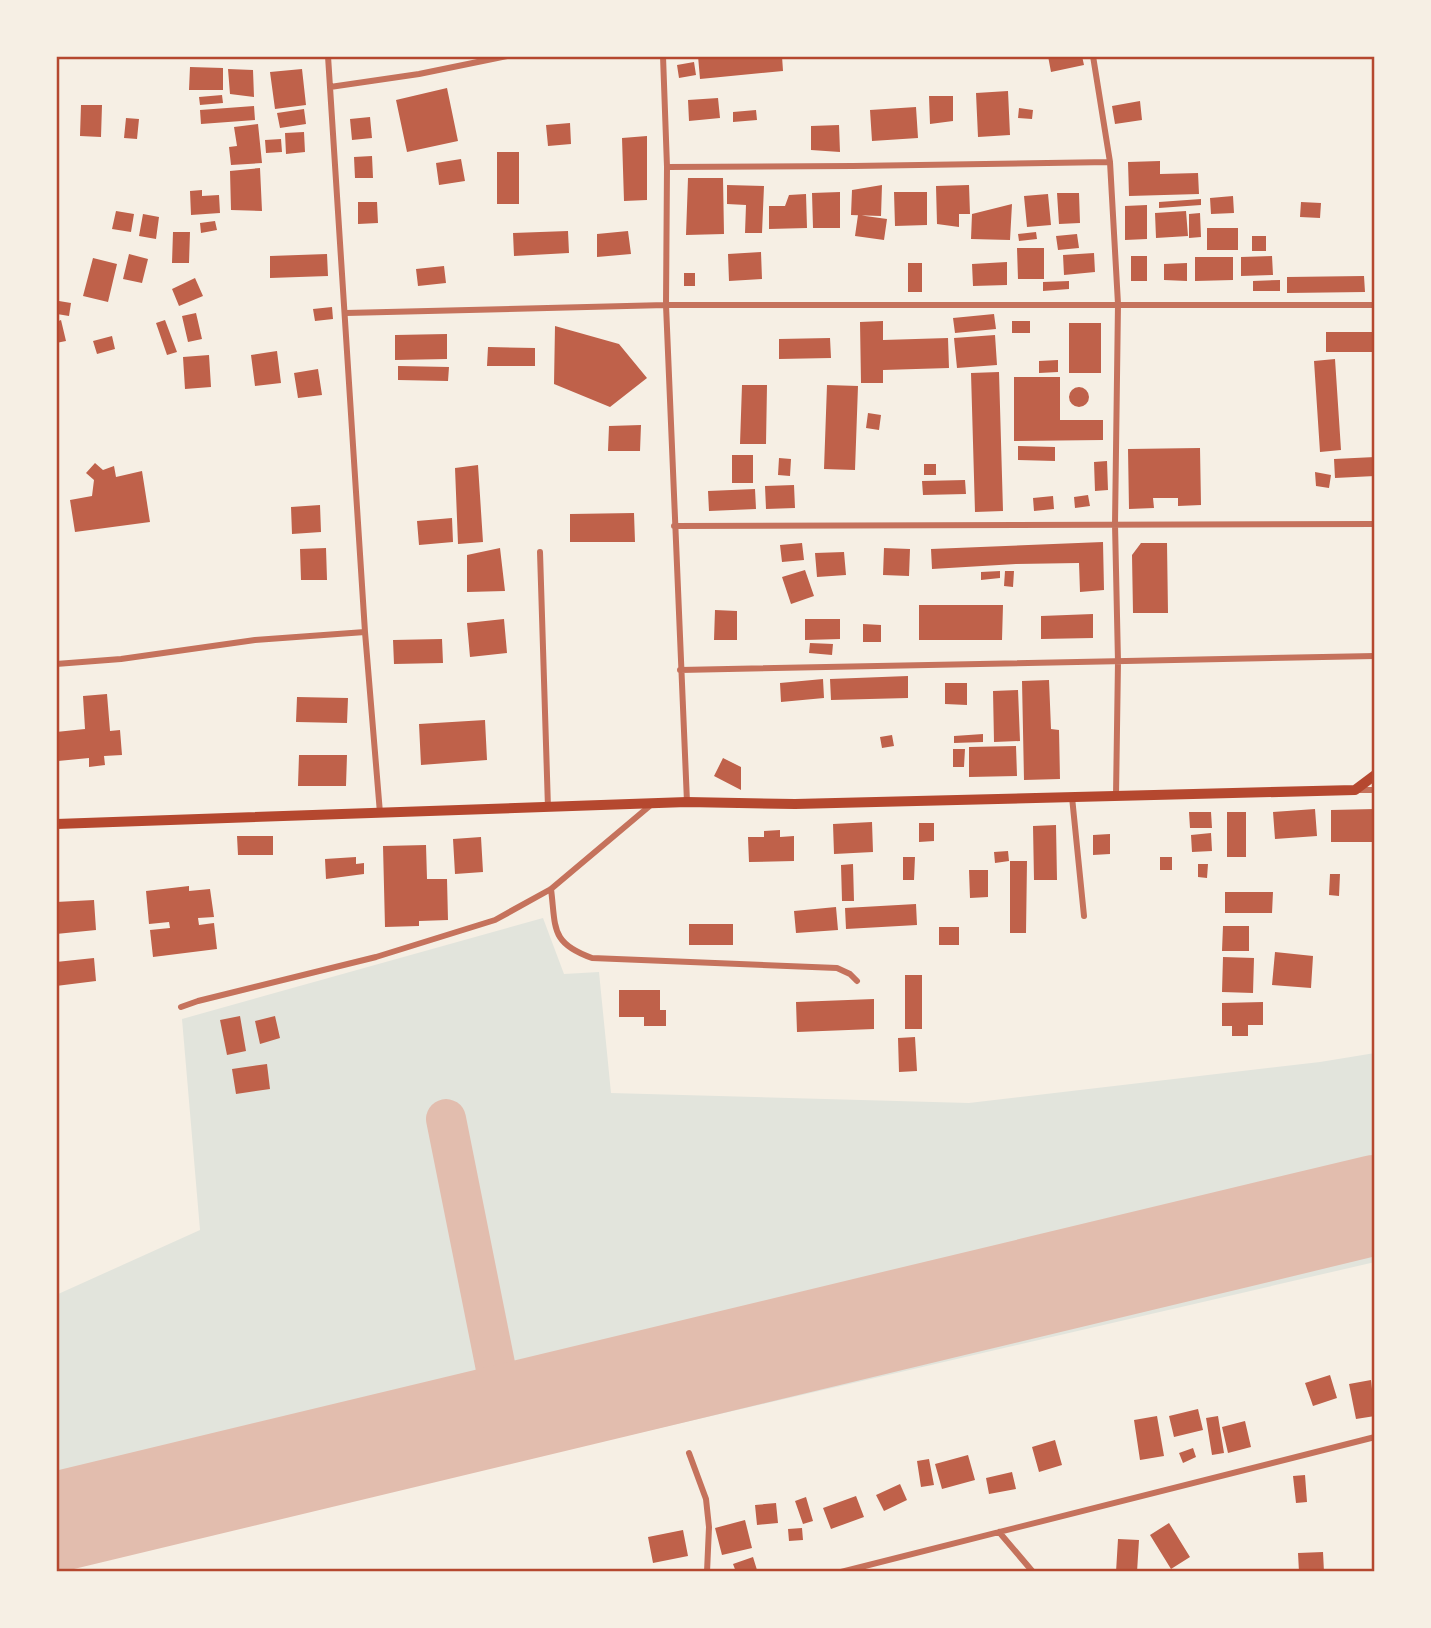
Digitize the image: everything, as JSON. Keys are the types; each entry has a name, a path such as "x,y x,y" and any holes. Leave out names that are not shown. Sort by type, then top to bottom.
{"highway":[{"path":"56,824 687,802 795,804 1355,790 1375,775"}],"street":[{"path":"328,56 365,632 380,813"},
{"path":"330,87 419,74 508,56"},
{"path":"663,56 667,166 666,305 687,802"},
{"path":"1093,56 1110,162 1118,304 1115,524 1118,662 1116,796"},
{"path":"667,166 1110,162"},
{"path":"346,313 666,305 1375,305"},
{"path":"674,526 1375,524"},
{"path":"540,552 548,808"},
{"path":"56,664 121,659 255,640 365,632"},
{"path":"680,670 1375,656"},
{"path":"1355,790 1375,790"},
{"path":"1072,797 1084,916"},
{"path":"181,1007 376,957 495,920 551,889 652,804"},
{"path":"551,889 556,928 562,943 573,951 592,958 837,968 857,981"},
{"path":"841,1572 1375,1437"},
{"path":"690,1453 706,1499 709,1527 707,1572"},
{"path":"999,1532 1032,1572"}],"shaded area":[{"path":"543,918 564,974 599,972 611,1093 969,1103 1320,1062 1375,1053 1375,1262 56,1568 56,1295 200,1230 182,1019"}],"building":[{"path":"698,56 782,56 783,71 700,79"},
{"path":"1048,56 1082,56 1084,65 1051,72"},
{"path":"694,62 696,75 679,78 677,65"},
{"path":"190,67 223,68 223,90 189,90"},
{"path":"228,69 253,70 254,97 230,94"},
{"path":"302,69 306,105 275,109 270,72"},
{"path":"447,88 458,141 407,152 396,100"},
{"path":"1008,91 1010,135 978,137 976,93"},
{"path":"222,95 223,103 200,105 199,97"},
{"path":"929,96 953,96 953,121 930,124"},
{"path":"718,98 720,118 689,121 688,100"},
{"path":"1140,101 1142,120 1115,124 1112,106"},
{"path":"81,105 102,105 101,137 80,136"},
{"path":"254,106 255,120 201,124 200,110"},
{"path":"916,107 918,138 872,141 870,110"},
{"path":"1019,108 1033,110 1032,119 1018,118"},
{"path":"304,109 306,124 280,128 277,113"},
{"path":"756,110 757,120 733,122 733,112"},
{"path":"370,117 372,138 352,140 350,119"},
{"path":"126,118 139,119 137,139 124,138"},
{"path":"570,123 571,144 548,146 546,125"},
{"path":"258,124 262,163 231,165 229,147 237,146 234,127"},
{"path":"839,125 840,152 811,150 811,126"},
{"path":"304,132 305,152 286,154 285,133"},
{"path":"647,136 647,200 624,201 622,138"},
{"path":"281,139 282,152 266,153 265,140"},
{"path":"497,152 519,152 519,204 497,204"},
{"path":"372,156 373,178 355,178 354,157"},
{"path":"461,159 465,181 439,185 436,163"},
{"path":"1160,161 1160,174 1198,173 1199,194 1129,196 1128,162"},
{"path":"260,168 262,211 231,210 230,171"},
{"path":"688,178 723,178 724,234 686,235"},
{"path":"727,185 764,186 762,233 745,233 746,205 727,204"},
{"path":"882,185 881,216 851,215 852,190"},
{"path":"969,185 970,214 959,214 959,227 937,224 936,186"},
{"path":"202,190 202,196 219,195 220,213 191,215 190,191"},
{"path":"840,192 840,228 813,228 812,193"},
{"path":"894,192 927,192 927,225 895,226"},
{"path":"1057,193 1079,193 1080,223 1059,224"},
{"path":"806,194 807,228 769,229 769,206 785,206 789,195"},
{"path":"1048,194 1051,225 1027,227 1024,196"},
{"path":"1233,196 1234,213 1211,214 1210,198"},
{"path":"1201,199 1201,205 1159,208 1159,202"},
{"path":"358,202 377,202 378,223 358,224"},
{"path":"1301,202 1321,203 1320,218 1300,217"},
{"path":"1012,204 1010,240 971,239 972,214"},
{"path":"1147,205 1147,239 1125,240 1125,206"},
{"path":"116,211 134,214 131,232 112,229"},
{"path":"1186,211 1188,236 1156,238 1155,213"},
{"path":"1200,213 1201,237 1189,238 1189,214"},
{"path":"143,214 159,217 156,239 139,236"},
{"path":"858,215 887,219 884,240 855,236"},
{"path":"215,221 217,230 201,233 200,223"},
{"path":"1207,228 1238,228 1238,250 1207,250"},
{"path":"568,231 569,253 514,256 513,233"},
{"path":"628,231 631,254 597,257 597,234"},
{"path":"173,232 190,232 189,263 172,263"},
{"path":"1036,232 1037,239 1019,241 1018,234"},
{"path":"1077,234 1079,248 1058,250 1056,236"},
{"path":"1252,236 1266,236 1266,251 1252,251"},
{"path":"1017,248 1044,248 1044,279 1018,279"},
{"path":"761,252 762,279 729,281 728,254"},
{"path":"1094,253 1095,272 1064,275 1063,255"},
{"path":"129,254 148,259 142,283 123,279"},
{"path":"327,254 328,276 270,278 270,256"},
{"path":"1131,256 1147,256 1147,281 1131,281"},
{"path":"1272,256 1273,275 1241,276 1241,257"},
{"path":"1195,257 1233,257 1233,280 1195,281"},
{"path":"93,258 117,264 108,302 83,296"},
{"path":"1007,262 1007,285 973,286 972,264"},
{"path":"908,263 922,263 922,292 908,292"},
{"path":"1187,263 1187,281 1164,280 1164,264"},
{"path":"444,266 446,283 418,286 416,269"},
{"path":"684,273 695,273 695,286 684,286"},
{"path":"1364,276 1365,292 1287,293 1287,277"},
{"path":"195,278 203,296 179,306 172,289"},
{"path":"1280,280 1280,291 1253,291 1253,281"},
{"path":"1069,281 1069,289 1043,291 1043,282"},
{"path":"59,301 71,303 69,316 57,314"},
{"path":"332,307 333,319 315,321 313,309"},
{"path":"196,313 202,339 188,342 182,316"},
{"path":"994,314 996,329 955,333 953,318"},
{"path":"61,320 66,341 56,343 56,322"},
{"path":"165,320 177,352 167,355 156,323"},
{"path":"883,321 883,340 948,338 949,368 883,370 883,383 861,383 860,322"},
{"path":"1012,321 1030,321 1030,333 1012,333"},
{"path":"1069,323 1101,323 1101,373 1069,373"},
{"path":"555,326 619,344 647,378 610,407 554,384"},
{"path":"1326,332 1375,332 1375,352 1326,352"},
{"path":"447,334 447,359 395,360 395,335"},
{"path":"995,335 997,365 957,368 954,338"},
{"path":"112,336 115,349 97,354 93,341"},
{"path":"830,338 831,358 779,359 779,339"},
{"path":"488,347 535,348 535,366 487,366"},
{"path":"277,351 281,383 255,386 251,355"},
{"path":"209,355 211,387 185,389 183,357"},
{"path":"1335,359 1341,450 1320,452 1314,361"},
{"path":"1058,360 1058,372 1039,373 1039,361"},
{"path":"398,366 449,367 448,381 398,380"},
{"path":"318,369 322,395 298,398 294,373"},
{"path":"999,372 1003,511 975,512 971,373"},
{"path":"1014,377 1060,377 1060,420 1103,420 1103,440 1014,441"},
{"path":"742,385 767,385 766,444 740,444"},
{"path":"827,385 858,386 855,470 824,469"},
{"path":"1079,387 1086,390 1089,397 1086,404 1079,407 1072,404 1069,397 1072,390"},
{"path":"868,413 881,415 879,430 866,428"},
{"path":"641,425 640,451 608,451 609,426"},
{"path":"1018,446 1055,447 1055,461 1018,460"},
{"path":"1200,448 1201,505 1178,506 1178,498 1153,498 1154,508 1129,509 1128,449"},
{"path":"732,455 753,455 753,483 732,483"},
{"path":"1375,457 1375,476 1335,478 1334,459"},
{"path":"779,458 791,459 790,476 778,475"},
{"path":"1107,461 1108,490 1095,491 1094,462"},
{"path":"95,463 103,470 114,466 116,477 142,471 150,522 75,532 70,500 92,496 94,480 86,473"},
{"path":"924,464 936,464 936,475 924,475"},
{"path":"478,465 483,542 458,544 455,468"},
{"path":"1315,472 1331,475 1329,488 1316,486"},
{"path":"965,480 966,494 923,495 922,481"},
{"path":"794,485 795,508 766,509 765,486"},
{"path":"755,489 756,509 709,511 708,491"},
{"path":"1088,495 1090,506 1075,508 1074,497"},
{"path":"1053,496 1054,509 1034,511 1033,498"},
{"path":"320,505 321,532 292,534 291,507"},
{"path":"634,513 635,542 570,542 570,514"},
{"path":"452,518 453,542 419,545 417,521"},
{"path":"1103,542 1104,590 1080,592 1079,563 932,569 931,549"},
{"path":"802,543 804,560 782,562 780,545"},
{"path":"1141,543 1167,543 1168,613 1133,613 1132,555"},
{"path":"326,548 327,580 301,580 300,549"},
{"path":"500,548 505,591 467,592 467,555"},
{"path":"884,548 910,549 909,576 883,575"},
{"path":"844,552 846,575 817,577 815,553"},
{"path":"805,570 814,596 791,604 782,577"},
{"path":"1000,571 1000,578 981,580 981,572"},
{"path":"1005,571 1014,571 1013,587 1004,586"},
{"path":"919,605 1003,605 1002,640 919,640"},
{"path":"715,610 737,611 737,640 714,640"},
{"path":"1093,614 1093,638 1041,639 1041,616"},
{"path":"504,619 507,653 470,657 467,623"},
{"path":"805,619 840,619 840,639 805,640"},
{"path":"863,624 881,625 881,642 863,642"},
{"path":"442,639 443,663 394,664 393,640"},
{"path":"810,643 833,644 832,655 809,653"},
{"path":"908,676 908,698 831,700 830,679"},
{"path":"823,679 824,698 781,702 780,683"},
{"path":"1049,680 1051,729 1059,730 1060,779 1024,780 1022,681"},
{"path":"945,683 967,683 967,705 945,704"},
{"path":"1018,690 1020,741 994,742 993,691"},
{"path":"107,694 110,731 120,730 122,755 104,756 105,765 89,767 89,758 58,761 56,732 85,729 83,696"},
{"path":"297,697 348,698 347,723 296,722"},
{"path":"485,720 487,760 421,765 419,724"},
{"path":"983,734 983,742 954,743 954,736"},
{"path":"892,735 894,746 882,748 880,737"},
{"path":"1016,746 1017,776 969,777 969,747"},
{"path":"953,749 965,749 964,767 953,767"},
{"path":"299,755 347,755 346,786 298,786"},
{"path":"723,758 741,767 741,790 714,776"},
{"path":"1315,809 1317,836 1275,839 1273,812"},
{"path":"1375,809 1375,842 1331,842 1331,810"},
{"path":"1189,812 1211,812 1212,828 1190,828"},
{"path":"1227,812 1246,812 1246,857 1227,857"},
{"path":"872,822 873,852 834,854 833,824"},
{"path":"919,823 934,823 934,841 919,842"},
{"path":"1056,825 1057,880 1034,880 1033,826"},
{"path":"780,830 780,837 794,836 794,861 749,862 748,837 764,837 764,831"},
{"path":"1211,833 1212,851 1192,852 1191,835"},
{"path":"1110,834 1110,854 1093,855 1093,835"},
{"path":"237,836 273,836 273,855 238,855"},
{"path":"481,837 483,872 455,874 453,839"},
{"path":"426,845 427,879 447,879 448,920 419,921 419,926 385,927 383,846"},
{"path":"1008,851 1009,861 995,863 994,852"},
{"path":"356,857 356,864 364,863 364,874 326,879 325,859"},
{"path":"903,857 915,857 914,880 903,880"},
{"path":"1160,857 1172,857 1172,870 1160,870"},
{"path":"1010,861 1027,861 1026,933 1010,933"},
{"path":"853,864 854,901 842,901 841,865"},
{"path":"1198,864 1208,864 1207,878 1198,877"},
{"path":"969,870 988,870 988,897 970,898"},
{"path":"1330,874 1340,874 1339,896 1329,895"},
{"path":"189,886 189,891 210,889 214,917 198,918 199,925 214,923 217,949 153,957 150,930 170,928 169,922 149,924 146,891"},
{"path":"1225,892 1273,892 1272,913 1225,913"},
{"path":"94,900 96,930 56,934 56,902"},
{"path":"916,904 917,925 846,929 845,908"},
{"path":"836,907 838,930 796,933 794,911"},
{"path":"689,924 733,924 733,945 689,945"},
{"path":"1223,926 1249,926 1249,951 1222,951"},
{"path":"939,927 959,927 959,945 939,945"},
{"path":"1275,952 1313,956 1311,988 1272,985"},
{"path":"1223,957 1254,958 1253,993 1222,992"},
{"path":"94,958 96,981 56,986 56,962"},
{"path":"905,975 922,975 922,1029 905,1029"},
{"path":"619,990 660,990 660,1010 666,1010 666,1026 644,1026 644,1017 619,1017"},
{"path":"874,999 874,1029 797,1032 796,1002"},
{"path":"1263,1002 1263,1025 1248,1025 1248,1036 1232,1036 1232,1026 1222,1026 1222,1003"},
{"path":"240,1016 246,1051 227,1055 220,1020"},
{"path":"275,1016 280,1038 260,1044 255,1021"},
{"path":"915,1037 917,1071 899,1072 898,1038"},
{"path":"267,1064 270,1089 236,1094 232,1069"},
{"path":"1330,1375 1337,1398 1313,1406 1305,1383"},
{"path":"1371,1380 1375,1416 1356,1419 1349,1384"},
{"path":"1198,1409 1203,1430 1174,1437 1169,1416"},
{"path":"1157,1416 1164,1456 1140,1460 1134,1420"},
{"path":"1218,1416 1224,1453 1212,1455 1206,1418"},
{"path":"1245,1421 1251,1447 1228,1453 1222,1427"},
{"path":"1055,1440 1062,1465 1039,1472 1032,1447"},
{"path":"1193,1448 1196,1457 1183,1463 1179,1453"},
{"path":"968,1455 975,1480 942,1489 935,1464"},
{"path":"929,1459 934,1485 921,1487 917,1461"},
{"path":"1012,1472 1016,1489 989,1494 986,1478"},
{"path":"1305,1475 1307,1502 1296,1503 1293,1476"},
{"path":"900,1484 907,1500 884,1511 876,1495"},
{"path":"856,1496 864,1517 831,1529 823,1508"},
{"path":"806,1497 813,1521 803,1524 795,1501"},
{"path":"776,1503 778,1523 757,1525 755,1505"},
{"path":"745,1520 752,1548 722,1555 715,1528"},
{"path":"1169,1523 1190,1557 1171,1569 1150,1535"},
{"path":"802,1528 803,1540 789,1541 788,1529"},
{"path":"683,1530 688,1556 653,1563 648,1537"},
{"path":"1118,1539 1139,1540 1137,1572 1116,1572"},
{"path":"1323,1552 1324,1572 1299,1572 1298,1553"},
{"path":"753,1557 757,1570 736,1572 733,1564"}],"taxiway":[{"path":"446,1119 505,1414"}],"runway":[{"path":"56,1522 1375,1205"}]}
